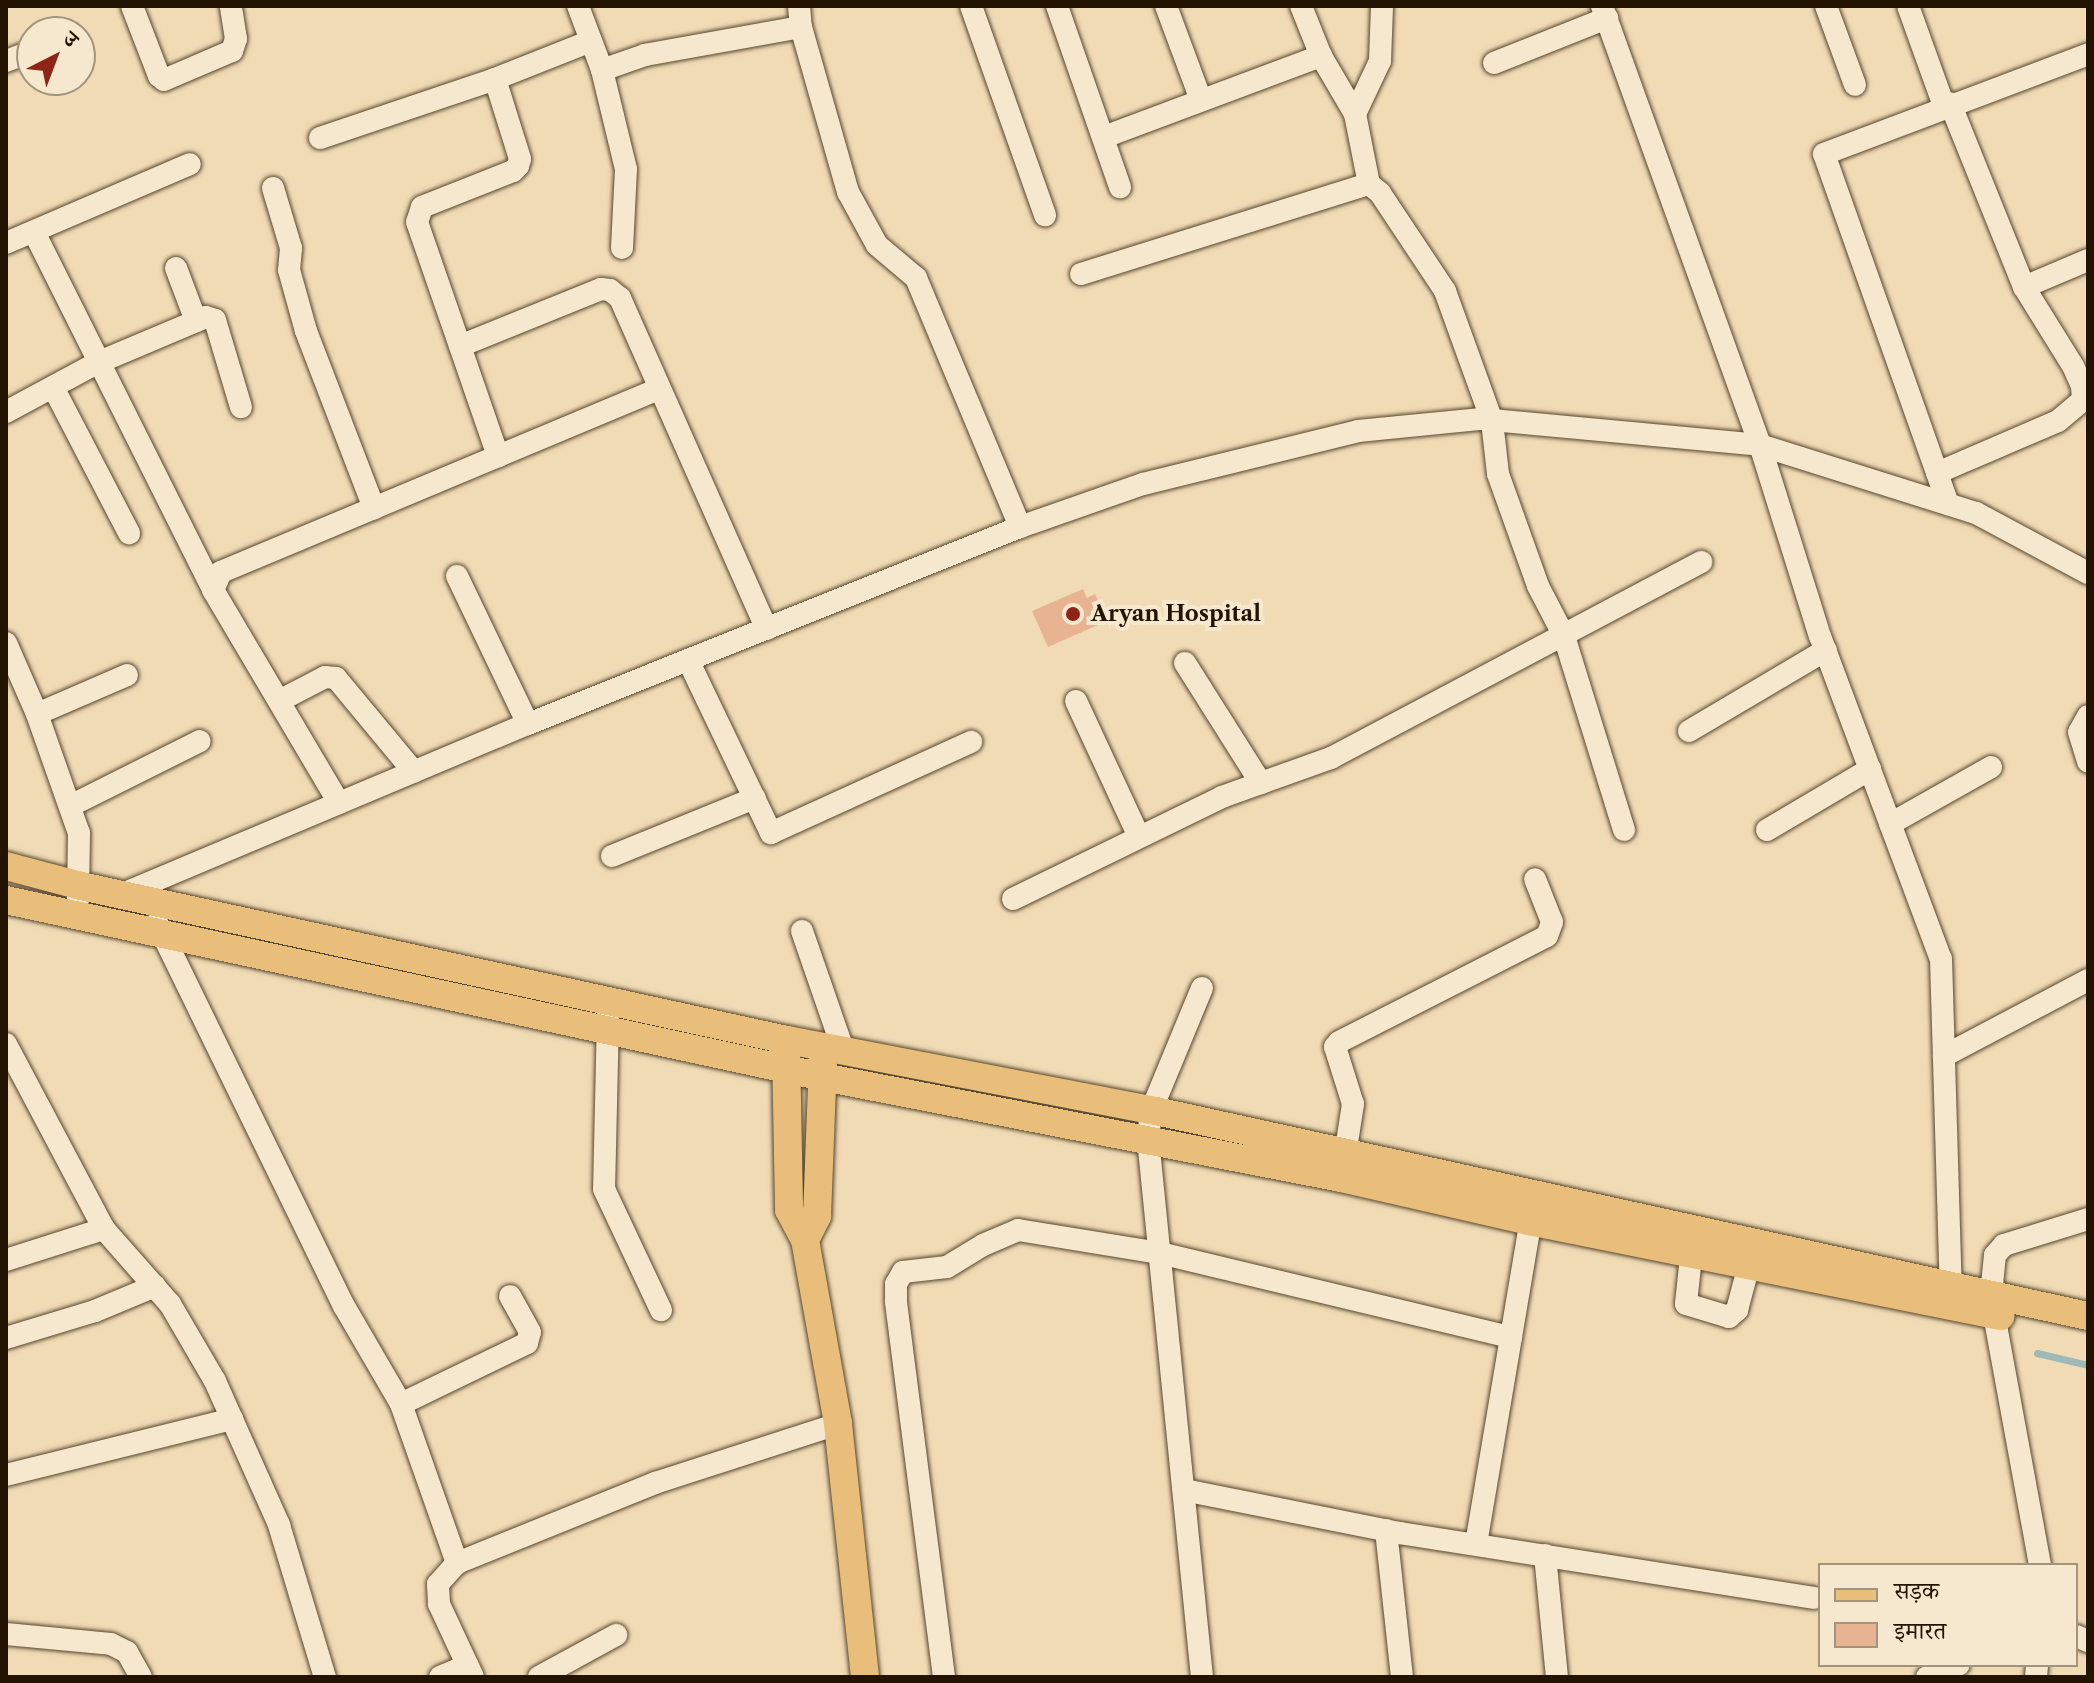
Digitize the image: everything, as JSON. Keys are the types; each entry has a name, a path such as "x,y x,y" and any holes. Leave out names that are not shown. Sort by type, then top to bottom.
{"main road":[{"path":"8,872 134,897 608,1015 784,1069 1149,1125"},
{"path":"6,900 163,935 608,1015 787,1040 1149,1125 1692,1242 1992,1305 2088,1316"},
{"path":"787,1040 784,1069 789,1210 805,1240 838,1424 865,1677"},
{"path":"805,1240 817,1216 823,1077 833,1050"},
{"path":"1992,1305 2088,1336"}],"street":[{"path":"132,6 159,76 164,80 232,51 236,39 231,6"},
{"path":"578,6 602,70 626,169 622,248"},
{"path":"971,6 1045,215"},
{"path":"1057,6 1120,187"},
{"path":"1166,6 1201,100"},
{"path":"1301,6 1321,56 1355,114 1369,184 1380,193 1445,291 1492,421 1498,474 1538,586 1564,636 1624,830"},
{"path":"1355,114 1380,61 1382,6"},
{"path":"1826,6 1855,85"},
{"path":"1908,6 2024,287 2082,386 2083,400 2081,416 1937,473"},
{"path":"1494,63 1604,12 1760,445 1826,650 1941,959 1950,1296"},
{"path":"602,70 645,55 800,17 848,192 877,245 916,278 1020,527"},
{"path":"320,138 495,79 591,41"},
{"path":"1948,504 1824,154 2088,54"},
{"path":"1104,137 1321,56"},
{"path":"495,79 520,159 518,166 513,171 422,207 417,214 417,222 498,456"},
{"path":"6,243 190,164"},
{"path":"1081,274 1369,184"},
{"path":"273,188 291,248 289,270 306,331 374,508"},
{"path":"34,232 213,590 339,803"},
{"path":"2024,287 2088,260"},
{"path":"176,268 196,321"},
{"path":"460,346 586,295 610,290 620,298 767,629"},
{"path":"6,412 97,363 206,317 215,320 241,407"},
{"path":"53,387 129,533"},
{"path":"213,590 221,572 658,389"},
{"path":"6,643 37,714 79,833 79,916 134,897 339,803 528,724 1020,527 1143,484 1358,431 1492,421 1760,445 1976,513 2088,573"},
{"path":"1013,899 1222,797 1331,758 1701,562"},
{"path":"457,576 528,724"},
{"path":"1689,731 1826,650"},
{"path":"688,660 771,833 971,742"},
{"path":"1185,663 1261,783"},
{"path":"37,714 127,675"},
{"path":"279,701 325,677 336,678 414,772"},
{"path":"1076,701 1139,837"},
{"path":"2088,716 2079,732 2088,762"},
{"path":"70,806 200,741"},
{"path":"1890,824 1991,767"},
{"path":"1767,830 1870,769"},
{"path":"612,856 755,798"},
{"path":"1344,1165 1353,1104 1335,1047 1339,1042 1547,936 1552,922 1535,879"},
{"path":"134,897 163,935 344,1306 401,1404 457,1563"},
{"path":"802,931 833,1050"},
{"path":"1944,1056 2088,980"},
{"path":"1202,988 1149,1125 1202,1677"},
{"path":"608,1015 604,1189 661,1310"},
{"path":"8,1053 104,1229 170,1304 215,1381 279,1525 325,1677"},
{"path":"1476,1544 1532,1208"},
{"path":"2040,1563 1992,1305 1998,1249 2088,1219"},
{"path":"6,1260 104,1229"},
{"path":"944,1677 896,1284 903,1272 947,1267 983,1245 1018,1230 1160,1253 1511,1337"},
{"path":"1692,1242 1686,1304 1729,1317 1737,1310 1752,1254"},
{"path":"6,1338 95,1311 155,1286"},
{"path":"401,1404 527,1343 530,1332 510,1296"},
{"path":"6,1475 232,1419"},
{"path":"440,1677 470,1671 439,1604 438,1584 457,1563 655,1483 838,1424"},
{"path":"1184,1490 1386,1530 1814,1598"},
{"path":"1386,1530 1402,1677"},
{"path":"1545,1555 1557,1677"},
{"path":"6,1634 111,1644 127,1652 141,1677"},
{"path":"539,1677 616,1635"},
{"path":"1927,1677 1954,1667"}],"building":[{"path":"1083,589 1087,598 1095,594 1107,621 1048,647 1032,611"}],"waterway":[{"path":"2037,1353 2088,1365"}],"place":[{"name":"Aryan Hospital","path":"1073,614"}]}
